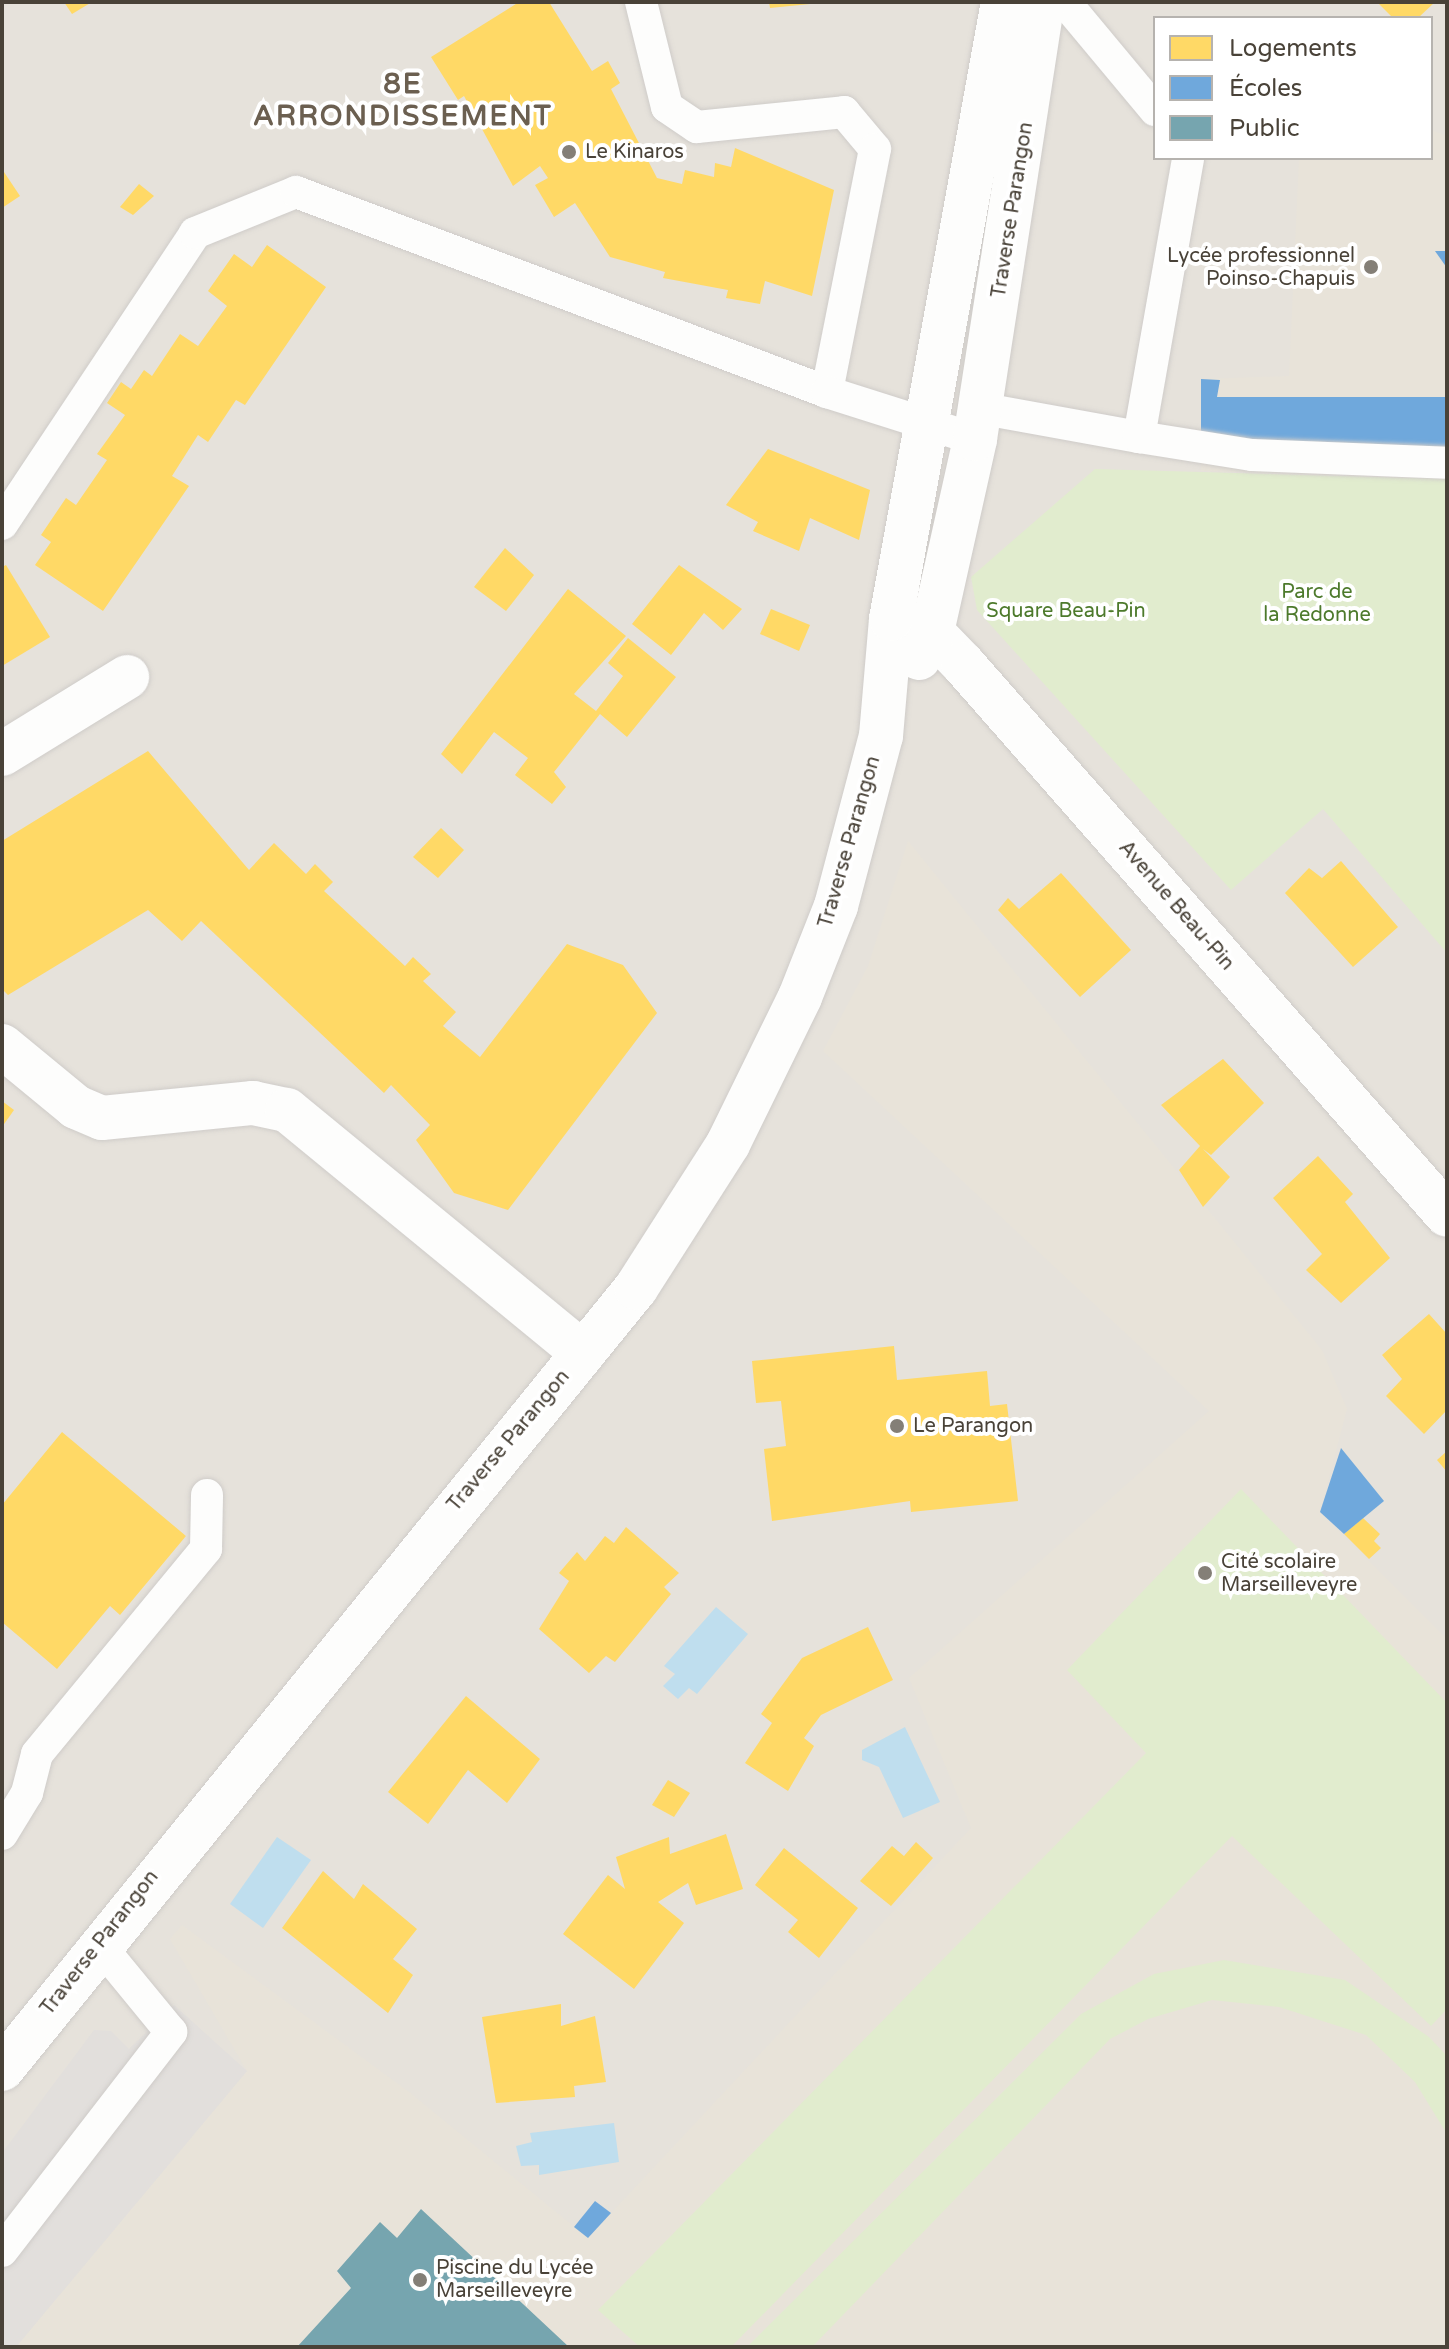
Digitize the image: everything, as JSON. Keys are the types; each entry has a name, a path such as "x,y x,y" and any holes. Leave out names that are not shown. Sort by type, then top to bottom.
{"street":[{"name":"Traverse Parangon","path":"2,2069 98,1943 636,1288 728,1144 793,1010 836,906 881,736 891,619 1003,2"},
{"name":"Traverse Parangon","path":"881,736 932,632 977,423 1043,2"},
{"path":"891,619 932,632"},
{"name":"Avenue Beau-Pin","path":"932,632 1447,1215"},
{"path":"2,754 127,677"},
{"path":"2,1046 76,1107 102,1118 253,1103 287,1110 583,1353"}],"lane":[{"path":"641,2 667,107 697,127 844,112 875,149 827,392"},
{"path":"1065,2 1153,108"},
{"path":"1139,437 1188,160"},
{"path":"2,524 195,233 296,192 827,392 928,425 977,423 1139,437 1252,455 1447,463"},
{"path":"2,1834 27,1793 37,1754 206,1549 207,1495"},
{"path":"2,2251 171,2032 98,1943"}],"shaded area":[{"path":"2,2 1447,2 1447,2347 2,2347"},
{"name":"Lycée professionnel Poinso-Chapuis","path":"1433,131 1447,136 1447,479 1201,471 1201,379 1289,376 1299,160 1433,160"},
{"name":"Cité scolaire Marseilleveyre","path":"908,841 1322,1350 1347,1409 1320,1512 1447,1639 1447,2347 16,2347 247,2071 170,1939 182,1925 409,2092 588,2238 971,1828 909,1678 1209,1411 823,1051 868,966"},
{"path":"174,2005 247,2071 16,2347 2,2347 2,2153 94,2030 111,2031 129,2049"}],"green space":[{"name":"Parc de la Redonne","path":"1095,469 1447,479 1447,953 1323,809 1231,890 977,610 971,577"},
{"path":"1241,1489 1447,1703 1447,2009 1431,2026 1232,1836 731,2347 640,2347 598,2310 1146,1753 1067,1670"},
{"path":"1224,1960 1345,1980 1429,2037 1447,2056 1447,2134 1415,2082 1366,2035 1279,2007 1212,2000 1148,2019 1110,2039 812,2347 747,2347 1081,2014 1154,1974"}],"water":[{"path":"716,1607 748,1634 697,1694 689,1688 678,1699 663,1686 675,1674 664,1666"},
{"path":"905,1727 940,1802 903,1818 879,1767 862,1760 862,1750"},
{"path":"277,1837 311,1860 263,1928 230,1904"},
{"path":"614,2123 619,2162 539,2175 539,2165 521,2166 516,2146 532,2142 530,2133"}],"building: Logements":[{"path":"64,2 92,2 72,14"},
{"name":"Le Kinaros","path":"519,2 549,2 592,71 608,61 620,83 611,89 657,178 682,184 685,170 714,177 715,163 731,167 735,148 834,190 812,296 765,281 760,304 726,298 728,290 663,278 665,272 610,257 575,203 554,217 535,185 548,178 540,166 513,186 464,96 458,100 431,57"},
{"path":"769,2 810,2 810,4 770,8"},
{"path":"1377,2 1435,2 1420,16 1391,16"},
{"path":"2,169 20,196 2,208"},
{"path":"139,184 154,196 133,215 120,207"},
{"path":"267,245 326,287 245,405 236,400 208,442 198,435 172,476 189,486 103,611 35,565 51,542 41,535 66,498 76,505 107,460 97,454 125,415 107,403 121,382 131,389 144,370 152,376 180,334 198,346 227,306 208,291 234,254 252,267"},
{"path":"768,449 870,490 859,540 810,518 799,551 753,531 758,522 726,505"},
{"path":"505,548 534,575 506,611 474,587"},
{"path":"6,565 50,637 2,666 2,567"},
{"path":"679,565 742,609 723,630 704,613 671,655 632,624"},
{"path":"568,589 626,636 574,694 596,711 623,676 608,663 628,638 676,677 627,737 600,714 554,772 566,787 552,804 515,775 528,758 494,732 462,774 441,754"},
{"path":"771,609 810,625 799,651 760,634"},
{"path":"148,751 249,870 274,843 306,874 315,864 333,882 324,891 405,966 413,957 431,974 423,981 456,1012 443,1026 480,1057 567,944 623,965 657,1013 508,1210 454,1193 416,1140 430,1125 391,1085 384,1093 201,921 182,941 148,910 8,995 2,989 2,841"},
{"path":"441,828 464,850 438,878 413,857"},
{"path":"1341,861 1398,927 1353,967 1285,893 1309,868 1322,878"},
{"path":"1061,873 1131,950 1080,997 998,910 1008,898 1019,909"},
{"path":"1223,1059 1264,1103 1211,1155 1203,1149 1230,1177 1203,1207 1179,1170 1200,1146 1161,1105"},
{"path":"2,1101 14,1110 2,1127"},
{"path":"1318,1156 1353,1194 1345,1202 1390,1258 1341,1303 1306,1270 1322,1254 1273,1198"},
{"path":"1429,1314 1447,1334 1447,1410 1424,1434 1386,1396 1402,1379 1382,1355"},
{"name":"Le Parangon","path":"894,1346 897,1380 987,1371 990,1406 1007,1404 1018,1501 911,1512 910,1501 772,1521 764,1449 786,1446 781,1401 756,1403 752,1361"},
{"path":"62,1432 186,1536 120,1615 110,1606 57,1669 2,1622 2,1505"},
{"path":"1447,1451 1447,1472 1437,1460"},
{"path":"1363,1518 1380,1534 1374,1541 1381,1548 1369,1559 1344,1534"},
{"path":"626,1527 679,1573 664,1587 671,1594 615,1662 606,1656 589,1673 539,1629 569,1581 559,1573 577,1552 585,1561 605,1536 614,1543"},
{"path":"868,1627 893,1680 821,1715 804,1738 814,1746 788,1791 745,1763 772,1723 761,1714 802,1658"},
{"path":"466,1696 540,1759 507,1803 468,1770 428,1824 388,1792"},
{"path":"668,1780 690,1793 674,1817 652,1805"},
{"path":"726,1834 743,1889 696,1905 688,1883 658,1902 684,1923 634,1989 563,1934 608,1875 625,1889 616,1857 669,1837 670,1854"},
{"path":"916,1842 933,1858 891,1906 860,1881 892,1846 904,1856"},
{"path":"784,1848 858,1908 819,1958 788,1932 798,1920 755,1885"},
{"path":"323,1871 354,1899 363,1884 417,1929 393,1959 413,1975 388,2013 282,1928"},
{"path":"561,2004 561,2026 595,2016 606,2082 574,2086 575,2097 496,2103 482,2017"}],"building: Écoles":[{"path":"1435,251 1447,251 1447,268"},
{"path":"1201,379 1220,380 1217,397 1447,397 1447,447 1201,446"},
{"path":"1341,1448 1384,1501 1344,1534 1320,1512"},
{"path":"595,2201 611,2213 588,2238 574,2227"}],"building: Public":[{"name":"Piscine du Lycée Marseilleveyre","path":"421,2209 569,2347 297,2347 351,2288 337,2271 380,2222 397,2238"}],"place":[{"name":"Le Kinaros","path":"569,152"},
{"name":"Lycée professionnel Poinso-Chapuis","path":"1371,267"},
{"name":"Le Parangon","path":"897,1426"},
{"name":"Cité scolaire Marseilleveyre","path":"1205,1573"},
{"name":"Piscine du Lycée Marseilleveyre","path":"420,2280"}],"district":[{"name":"8E ARRONDISSEMENT","path":"403,100"}],"park label":[{"name":"Square Beau-Pin","path":"1066,611"}]}
